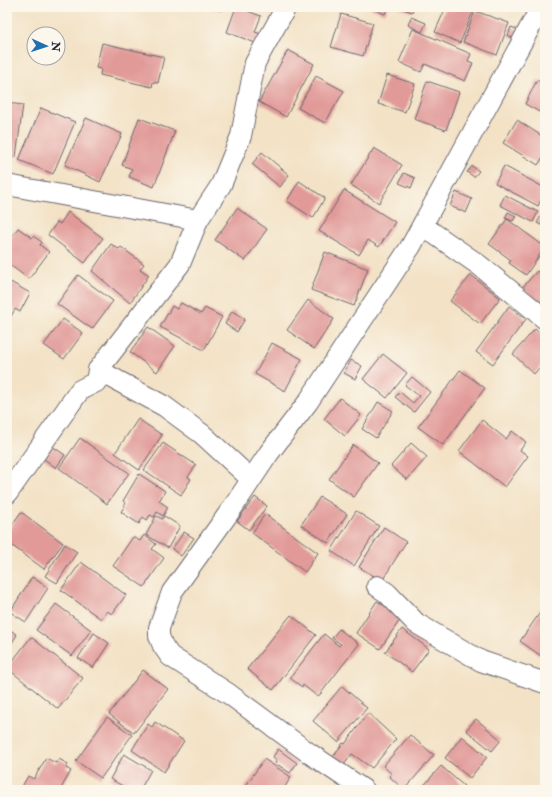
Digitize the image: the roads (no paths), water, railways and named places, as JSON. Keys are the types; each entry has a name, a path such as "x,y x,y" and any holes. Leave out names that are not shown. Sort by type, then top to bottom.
{"street":[{"path":"7,494 80,390 96,382 98,370 180,264 198,220 221,185 242,136 255,63 286,7"},
{"path":"364,790 309,753 229,694 170,656 163,646 159,636 159,628 172,592 232,510 251,479 308,402 423,226 541,7"},
{"path":"7,185 198,220"},
{"path":"423,226 479,265 545,319"},
{"path":"98,370 164,406 202,434 251,479"},
{"path":"377,586 387,593 416,623 481,661 545,683"}]}
